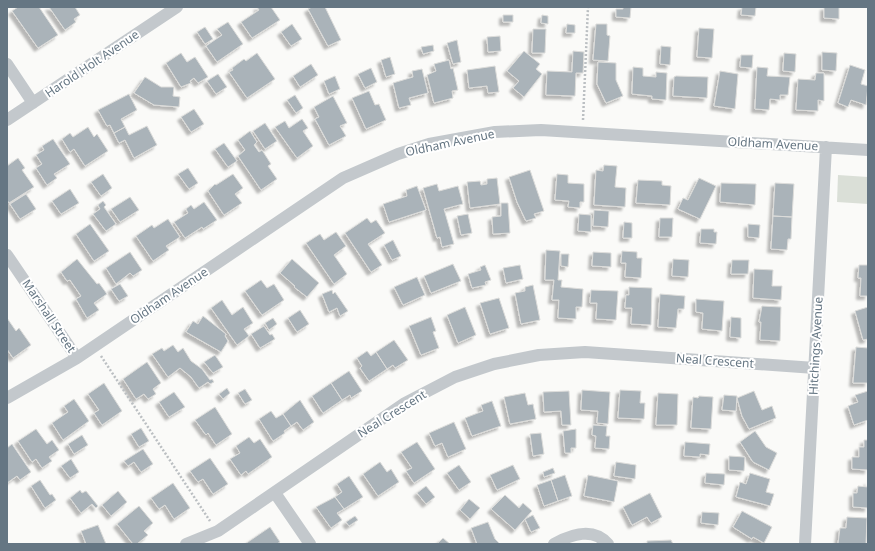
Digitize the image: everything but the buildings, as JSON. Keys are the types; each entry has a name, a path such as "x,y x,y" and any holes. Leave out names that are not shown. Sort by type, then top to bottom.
{"street":[{"name":"Harold Holt Avenue","path":"7,120 177,7"},
{"path":"7,64 32,103"},
{"name":"Oldham Avenue","path":"7,398 77,358 343,178 371,164 429,144 495,132 541,130 868,150"},
{"name":"Hitchings Avenue","path":"805,544 826,148"},
{"name":"Marshall Street","path":"7,255 77,358"},
{"name":"Neal Crescent","path":"186,544 218,531 276,493 405,403 455,377 494,364 539,355 585,352 815,368"},
{"path":"276,493 310,544"},
{"path":"554,544 566,538 586,533 594,534 603,538 608,544"}],"path":[{"path":"583,133 588,7"},
{"path":"95,346 208,519 218,531"}],"shaded area":[{"path":"838,175 868,177 868,204 837,202"}]}
